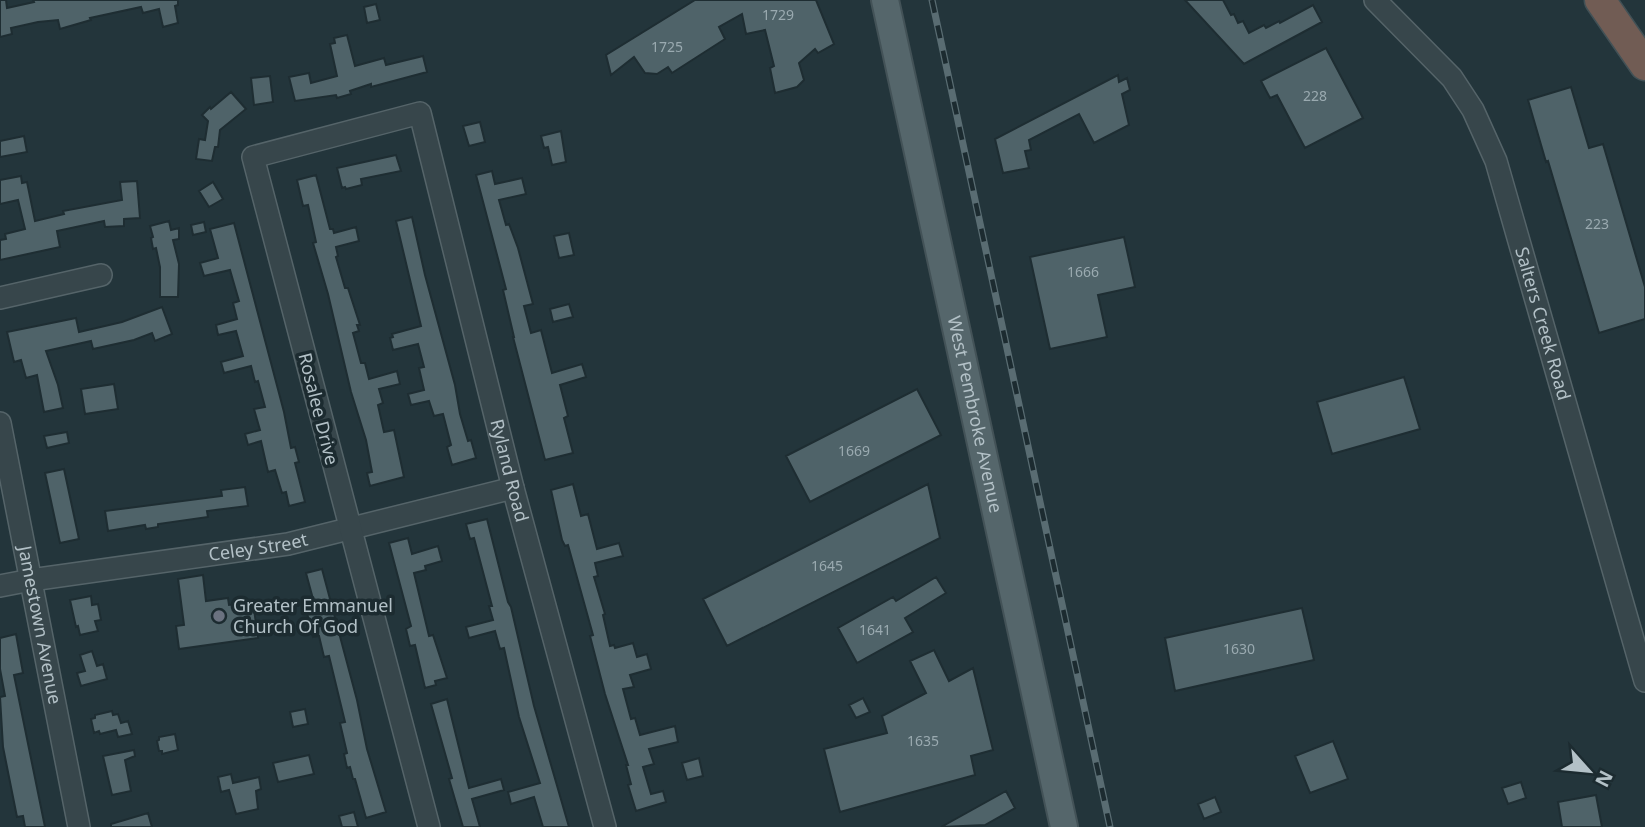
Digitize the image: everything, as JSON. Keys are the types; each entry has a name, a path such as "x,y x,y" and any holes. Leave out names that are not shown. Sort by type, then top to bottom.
{"highway":[{"path":"1600,0 1645,65"}],"main road":[{"name":"West Pembroke Avenue","path":"886,0 1064,827"}],"street":[{"name":"Salters Creek Road","path":"1375,0 1452,78 1473,110 1496,161 1645,681"},
{"name":"Ryland Road","path":"420,113 513,488 605,827"},
{"name":"Rosalee Drive","path":"420,113 253,157 429,827"},
{"path":"0,298 101,275"},
{"name":"Jamestown Avenue","path":"0,424 10,529 31,580 79,827"},
{"name":"Celey Street","path":"0,586 274,546 513,488"}],"building":[{"path":"0,0 6,0 7,8 34,2 33,0 178,0 178,5 175,6 178,23 163,27 159,9 143,13 141,7 90,18 91,20 60,29 58,20 38,22 11,28 12,34 0,37"},
{"path":"695,0 816,0 834,44 818,53 815,49 799,63 804,80 797,87 775,93 770,68 774,66 765,30 746,34 742,14 719,27 725,39 672,73 668,67 657,74 645,73 634,57 611,75 606,55"},
{"path":"1185,0 1223,0 1231,15 1234,14 1238,23 1243,21 1249,33 1264,25 1266,28 1279,21 1280,23 1313,5 1322,22 1244,64"},
{"path":"376,4 380,20 367,23 364,7"},
{"path":"347,35 355,66 384,58 386,65 423,56 427,72 371,87 371,84 337,98 336,95 295,101 289,77 309,73 311,83 337,76 330,44 335,43 334,38"},
{"path":"1326,48 1363,118 1305,148 1277,95 1270,98 1261,81"},
{"path":"1118,75 1119,82 1127,78 1130,90 1122,94 1129,125 1094,143 1079,114 1029,140 1031,150 1025,151 1029,168 1003,173 995,139"},
{"path":"270,76 273,102 254,105 251,78"},
{"path":"1571,87 1589,148 1603,144 1645,287 1645,319 1599,333 1528,100"},
{"path":"231,92 246,109 220,130 218,147 215,147 212,161 196,159 199,139 205,140 208,121 202,115"},
{"path":"480,122 485,142 469,146 463,126"},
{"path":"561,131 566,162 552,165 548,147 544,148 541,136"},
{"path":"24,136 27,152 0,157 0,141"},
{"path":"396,155 401,171 361,179 362,185 342,188 337,168"},
{"path":"492,171 495,184 522,178 526,194 499,200 506,225 509,224 518,248 533,304 524,306 531,333 541,330 552,373 582,364 586,377 560,385 568,416 564,418 573,453 545,460 513,337 503,290 506,289 476,175"},
{"path":"316,175 330,229 333,229 334,233 356,227 359,241 336,247 336,257 360,325 357,325 359,331 353,333 361,363 365,363 369,379 397,371 400,384 379,389 383,403 378,405 384,432 394,430 404,477 370,486 367,473 372,472 366,440 313,243 316,242 308,205 303,206 297,180"},
{"path":"21,176 22,183 27,182 35,221 64,214 63,211 122,200 120,182 137,181 140,218 124,219 124,226 105,227 104,221 57,231 60,247 0,260 0,240 6,239 5,234 25,229 18,200 0,204 0,180"},
{"path":"213,182 223,199 209,207 199,191"},
{"path":"412,217 460,414 476,458 452,465 447,447 451,445 443,414 434,416 429,401 411,405 408,394 424,390 419,368 424,367 418,344 393,350 390,338 393,337 392,334 421,326 396,221"},
{"path":"169,221 171,230 179,228 179,239 173,240 179,264 178,297 160,297 160,267 156,248 153,249 150,226"},
{"path":"204,222 206,232 193,235 191,225"},
{"path":"234,223 291,448 295,447 299,462 295,463 305,502 289,506 286,492 282,493 275,470 268,472 261,441 248,445 245,434 260,430 254,409 265,407 251,366 224,373 221,362 243,356 236,331 218,335 216,325 237,319 233,303 239,301 230,270 204,276 200,263 218,258 210,229"},
{"path":"569,233 574,255 559,258 554,236"},
{"path":"1124,237 1135,287 1098,295 1107,337 1050,349 1030,257"},
{"path":"569,304 573,317 553,322 550,309"},
{"path":"162,307 172,334 155,341 152,333 93,349 91,341 46,351 63,408 44,412 37,375 26,378 21,360 14,362 7,332 76,318 79,332 122,322"},
{"path":"1404,377 1420,429 1332,454 1317,402"},
{"path":"114,384 118,409 85,414 81,389"},
{"path":"917,389 941,435 810,502 786,456"},
{"path":"67,432 69,443 47,448 44,436"},
{"path":"64,469 79,539 60,543 45,473"},
{"path":"573,484 581,516 588,514 597,549 619,543 623,556 595,563 598,576 594,577 605,614 603,615 610,646 614,645 615,648 633,643 637,657 647,654 651,669 630,675 634,687 623,689 631,719 635,718 640,735 675,726 678,742 649,749 654,764 643,767 651,794 663,791 666,802 636,811 628,785 631,784 628,765 605,694 590,636 593,635 568,545 565,546 562,540 551,490"},
{"path":"928,484 940,538 727,646 703,599"},
{"path":"245,487 248,506 207,511 208,517 158,524 158,527 146,529 145,525 108,531 105,511 222,496 221,490"},
{"path":"487,519 534,706 569,827 543,827 534,797 511,804 508,792 540,783 519,717 504,648 500,649 495,631 469,638 466,627 493,620 489,606 492,606 474,538 470,539 466,524"},
{"path":"408,538 412,554 438,546 442,561 425,566 426,570 414,573 429,636 433,635 447,678 435,681 436,685 425,688 415,645 410,646 406,629 411,626 389,543"},
{"path":"322,569 357,700 367,749 386,812 366,818 355,779 350,767 347,768 344,754 347,753 340,723 345,722 329,656 324,657 319,636 313,637 307,613 316,610 306,573"},
{"name":"Greater Emmanuel Church Of God","path":"203,575 206,601 228,598 229,605 253,602 258,638 179,649 176,626 184,625 178,579"},
{"path":"936,577 946,593 905,618 913,632 857,663 838,628 893,597 896,601"},
{"path":"91,596 92,605 98,604 101,620 95,621 98,631 80,635 70,600"},
{"path":"1302,608 1314,660 1175,691 1165,638"},
{"path":"16,634 23,673 14,675 45,827 25,827 23,816 17,817 3,747 0,697 5,696 0,669 0,638"},
{"path":"934,650 949,681 973,668 993,750 971,756 975,775 840,812 824,749 887,733 882,716 926,693 910,661"},
{"path":"92,651 97,666 103,664 107,679 81,686 77,673 85,671 80,655"},
{"path":"863,698 870,712 856,718 849,705"},
{"path":"447,699 469,788 501,779 504,790 472,799 480,827 463,827 449,779 452,778 431,704"},
{"path":"305,709 308,724 293,727 290,712"},
{"path":"112,711 113,715 118,714 121,723 128,721 132,734 118,737 116,730 94,733 91,719 95,718 95,715"},
{"path":"175,734 178,750 162,754 157,741 159,737"},
{"path":"1333,741 1348,779 1310,793 1295,756"},
{"path":"134,750 135,756 125,760 131,791 112,795 103,756"},
{"path":"309,755 314,774 278,782 273,763"},
{"path":"699,758 703,776 687,780 682,763"},
{"path":"231,774 233,783 259,777 261,789 256,791 258,809 236,814 229,790 221,792 218,777"},
{"path":"1521,782 1526,798 1508,804 1502,788"},
{"path":"1006,791 1015,808 985,825 941,827"},
{"path":"1596,795 1602,827 1562,827 1558,802"},
{"path":"1215,797 1221,812 1204,819 1198,804"},
{"path":"354,812 358,827 342,827 339,816"},
{"path":"148,813 152,827 111,827 111,824"}],"railway":[{"path":"932,0 1110,827"}],"place":[{"name":"Greater Emmanuel Church Of God","path":"219,616"}]}
